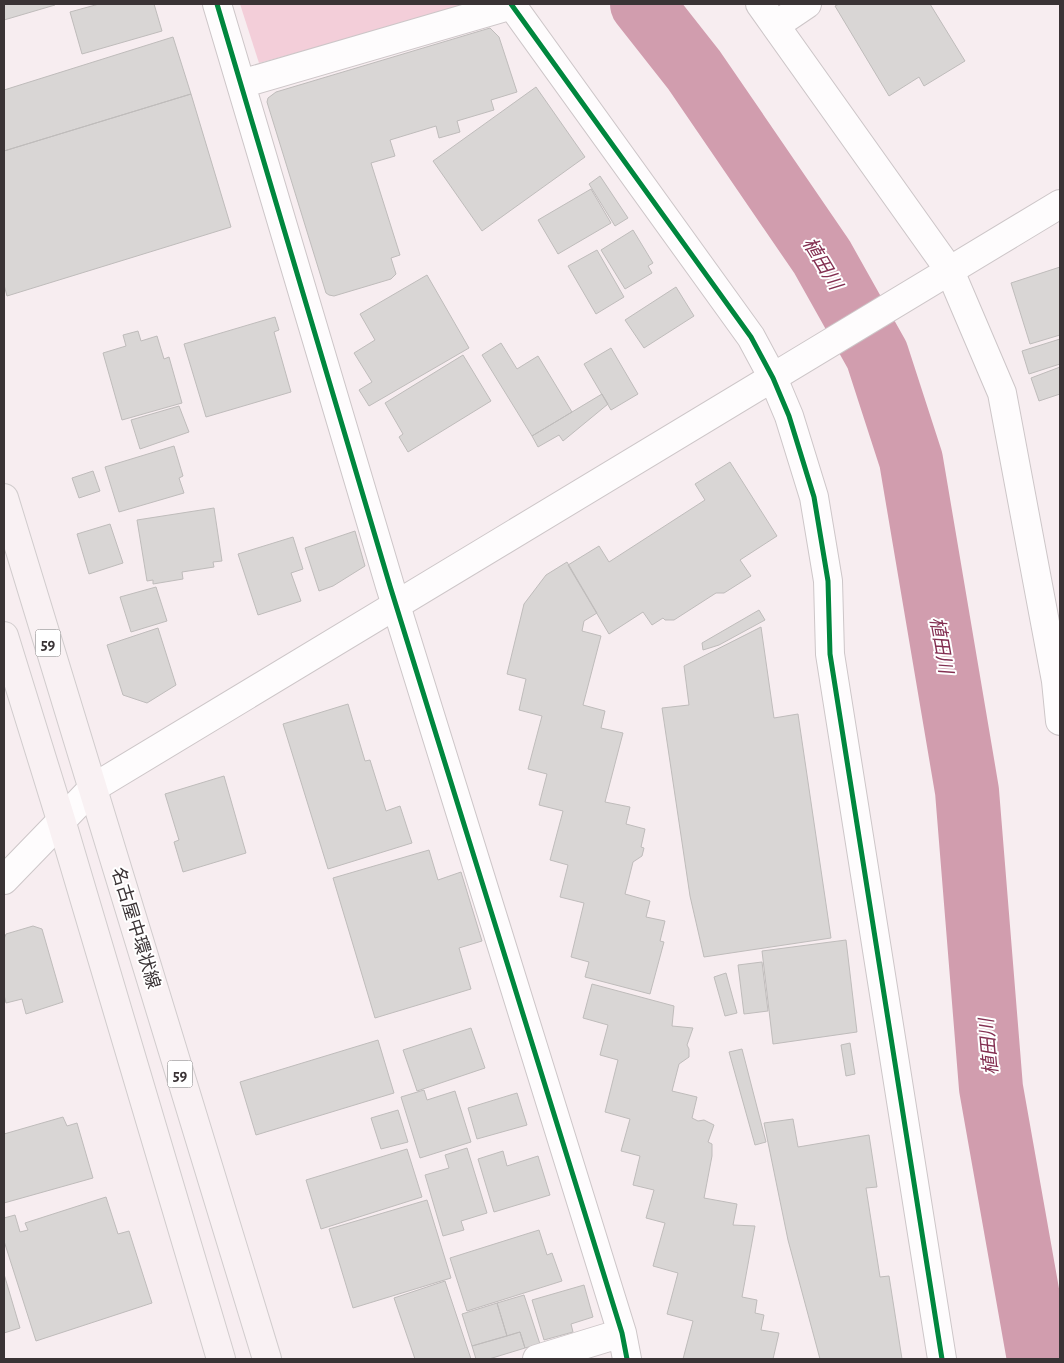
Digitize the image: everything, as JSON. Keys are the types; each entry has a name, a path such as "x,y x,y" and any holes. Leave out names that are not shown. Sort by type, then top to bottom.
{"main road":[{"name":"名古屋中環状線","path":"4,498 267,1359"},
{"name":"59","path":"4,636 62,820 221,1359"}],"street":[{"path":"217,4 397,606 625,1346 538,1359"},
{"path":"807,4 768,14 942,275 1002,393 1058,680 1060,721"},
{"path":"241,84 511,5 751,337 774,378 789,416 814,497 828,581 830,654 942,1359"},
{"path":"4,880 93,788 1060,204"}],"shaded area":[{"path":"240,4 472,4 472,5 259,63"}],"building":[{"path":"4,4 54,4 55,5 4,20"},
{"path":"99,4 154,4 162,31 82,54 70,12"},
{"path":"839,4 930,4 965,61 924,86 919,77 889,96 835,6"},
{"path":"490,28 499,37 517,92 491,100 494,110 457,121 460,132 439,138 436,126 390,140 395,156 371,163 400,255 391,258 396,274 391,279 334,296 329,295 326,293 267,102 268,98 276,92"},
{"path":"173,37 191,94 4,151 4,90"},
{"path":"536,87 585,157 482,231 433,161"},
{"path":"191,94 231,227 7,296 4,285 4,151"},
{"path":"600,176 628,218 615,226 589,184"},
{"path":"591,189 611,223 558,254 538,220"},
{"path":"633,230 653,263 648,266 652,273 625,289 601,250"},
{"path":"597,250 624,297 596,314 568,266"},
{"path":"1060,267 1060,335 1030,344 1011,283"},
{"path":"427,275 469,348 369,406 359,390 372,382 354,353 375,340 360,314"},
{"path":"676,287 694,316 644,348 625,320"},
{"path":"275,317 279,330 274,332 291,392 206,417 184,344"},
{"path":"138,331 141,341 157,336 164,359 169,357 182,403 122,420 103,353 126,346 123,335"},
{"path":"1060,339 1060,364 1029,374 1022,351"},
{"path":"501,343 517,369 538,356 572,412 532,436 482,355"},
{"path":"611,348 638,394 611,410 584,364"},
{"path":"463,355 491,401 408,452 399,437 403,434 385,403"},
{"path":"1060,367 1060,394 1039,401 1031,378"},
{"path":"602,394 608,404 563,441 559,435 538,447 532,436"},
{"path":"179,406 189,432 140,449 131,420"},
{"path":"174,446 183,476 179,478 184,493 119,512 105,467"},
{"path":"730,462 777,536 740,560 751,576 724,593 716,593 674,620 665,620 663,618 652,625 643,612 609,634 568,565 599,546 609,562 705,500 695,484"},
{"path":"93,471 100,491 79,498 72,478"},
{"path":"214,508 222,561 213,562 214,567 182,572 183,579 153,584 153,580 147,581 137,520"},
{"path":"110,524 123,563 89,574 77,534"},
{"path":"355,531 365,566 333,586 319,591 305,548"},
{"path":"293,537 303,569 291,573 301,601 258,615 238,554"},
{"path":"567,562 597,613 584,621 582,631 601,636 583,705 605,711 601,728 623,733 605,802 630,807 626,824 645,829 641,847 644,848 642,856 633,862 625,894 650,901 646,917 665,921 660,941 664,942 650,994 585,977 589,962 571,957 584,903 560,897 568,865 550,860 563,811 539,805 547,774 528,769 542,716 519,710 526,679 507,674 524,604 546,575"},
{"path":"156,587 167,621 131,632 120,597"},
{"path":"759,610 765,620 719,645 703,650 702,643"},
{"path":"761,627 774,718 798,714 831,938 704,957 690,896 662,708 689,705 684,666"},
{"path":"158,628 176,685 147,703 123,695 107,645"},
{"path":"348,704 365,761 370,760 386,811 400,806 412,843 328,869 283,724"},
{"path":"224,776 246,853 183,872 174,842 179,840 165,794"},
{"path":"429,850 438,880 461,872 482,941 459,948 471,989 375,1018 333,878"},
{"path":"33,926 42,929 63,1002 26,1014 22,999 6,1003 4,995 4,939 6,934"},
{"path":"846,940 857,1032 773,1044 762,951"},
{"path":"762,962 768,1011 744,1014 738,965"},
{"path":"726,973 737,1013 725,1016 714,977"},
{"path":"592,984 674,1006 672,1026 693,1028 687,1045 689,1057 679,1064 672,1091 697,1097 692,1118 698,1121 704,1120 714,1125 708,1142 712,1144 712,1156 704,1198 737,1204 733,1225 755,1226 742,1297 757,1300 755,1313 764,1315 761,1330 779,1333 773,1359 683,1359 693,1321 667,1314 678,1273 653,1266 665,1223 646,1218 654,1190 633,1185 640,1156 621,1151 630,1119 605,1112 618,1060 600,1055 608,1025 583,1018"},
{"path":"471,1028 485,1068 417,1091 403,1050"},
{"path":"378,1040 394,1093 256,1135 240,1082"},
{"path":"850,1043 855,1074 846,1076 841,1045"},
{"path":"742,1049 766,1142 755,1145 729,1052"},
{"path":"424,1090 427,1100 455,1091 471,1142 420,1158 401,1097"},
{"path":"517,1093 527,1125 477,1139 468,1108"},
{"path":"398,1110 408,1142 381,1149 371,1118"},
{"path":"63,1117 67,1126 77,1123 93,1178 4,1203 4,1134"},
{"path":"793,1119 798,1147 869,1135 877,1187 866,1188 880,1277 889,1276 902,1359 820,1359 788,1240 764,1123"},
{"path":"467,1148 487,1213 461,1221 464,1230 443,1236 425,1175 449,1168 445,1155"},
{"path":"407,1149 422,1197 321,1229 306,1180"},
{"path":"503,1151 507,1166 538,1156 550,1195 494,1212 478,1159"},
{"path":"106,1197 118,1234 129,1231 152,1303 36,1341 4,1241 4,1218 15,1215 20,1232 28,1230 25,1223"},
{"path":"427,1200 451,1278 353,1308 329,1229"},
{"path":"539,1230 547,1255 552,1253 562,1281 467,1311 450,1258"},
{"path":"4,1274 20,1328 4,1333"},
{"path":"445,1281 471,1359 415,1359 394,1298"},
{"path":"584,1285 593,1317 571,1324 573,1332 544,1340 532,1300"},
{"path":"524,1295 540,1344 525,1348 520,1332 507,1336 497,1303"},
{"path":"497,1303 507,1336 472,1346 462,1314"},
{"path":"520,1332 525,1348 489,1359 476,1359 472,1346"}],"waterway":[{"name":"植田川","path":"642,4 694,70 822,257 877,355 911,460 967,791 991,1088 1039,1359"}],"cycle path":[{"path":"217,4 390,586 622,1333 627,1359"},
{"path":"511,4 751,337 773,378 789,416 814,497 828,581 830,654 942,1359"}]}
